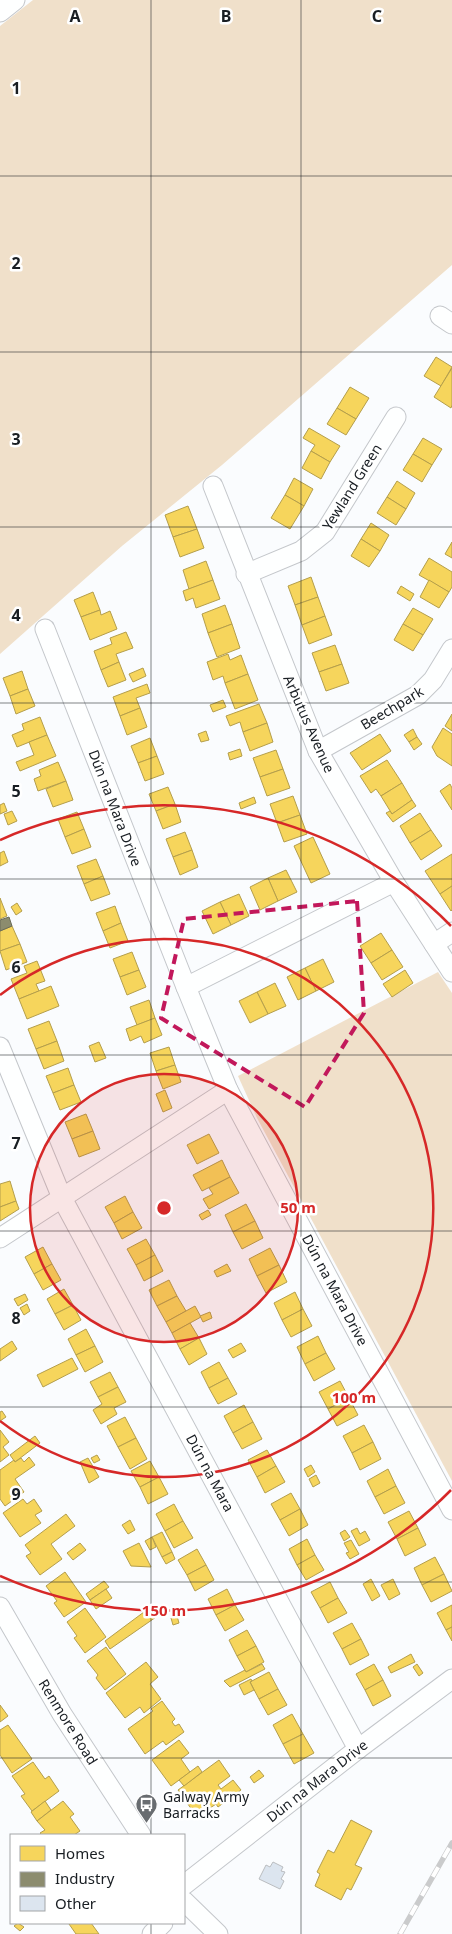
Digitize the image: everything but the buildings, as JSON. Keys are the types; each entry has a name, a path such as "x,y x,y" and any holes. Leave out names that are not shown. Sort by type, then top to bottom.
{"street":[{"path":"0,12 15,0"},
{"name":"Yewland Green","path":"246,574 301,551 325,532 396,417"},
{"name":"Arbutus Avenue","path":"213,486 246,574 318,751 394,882 452,972"},
{"name":"Dún na Mara Drive","path":"45,629 228,1090 452,1510"},
{"name":"Beechpark","path":"318,751 418,695 433,680 452,649"},
{"path":"186,987 394,882"},
{"path":"434,944 452,932"},
{"name":"Dún na Mara","path":"0,1047 62,1198 358,1749"},
{"path":"0,1238 228,1090"},
{"name":"Renmore Road","path":"0,1607 62,1714 140,1834"},
{"name":"Dún na Mara Drive","path":"185,1897 358,1749 452,1679"},
{"path":"185,1899 218,1934"},
{"path":"152,1934 162,1924"}],"highlighted area":[{"path":"357,901 364,1013 305,1107 161,1018 184,919"}],"shaded area":[{"path":"33,0 452,0 452,265 222,465 122,546 0,654 0,26"},
{"path":"438,972 452,993 452,1481 257,1118 238,1076"}],"railway":[{"path":"400,1934 452,1843"}],"place":[{"name":"Galway Army Barracks","path":"147,1824"}]}
